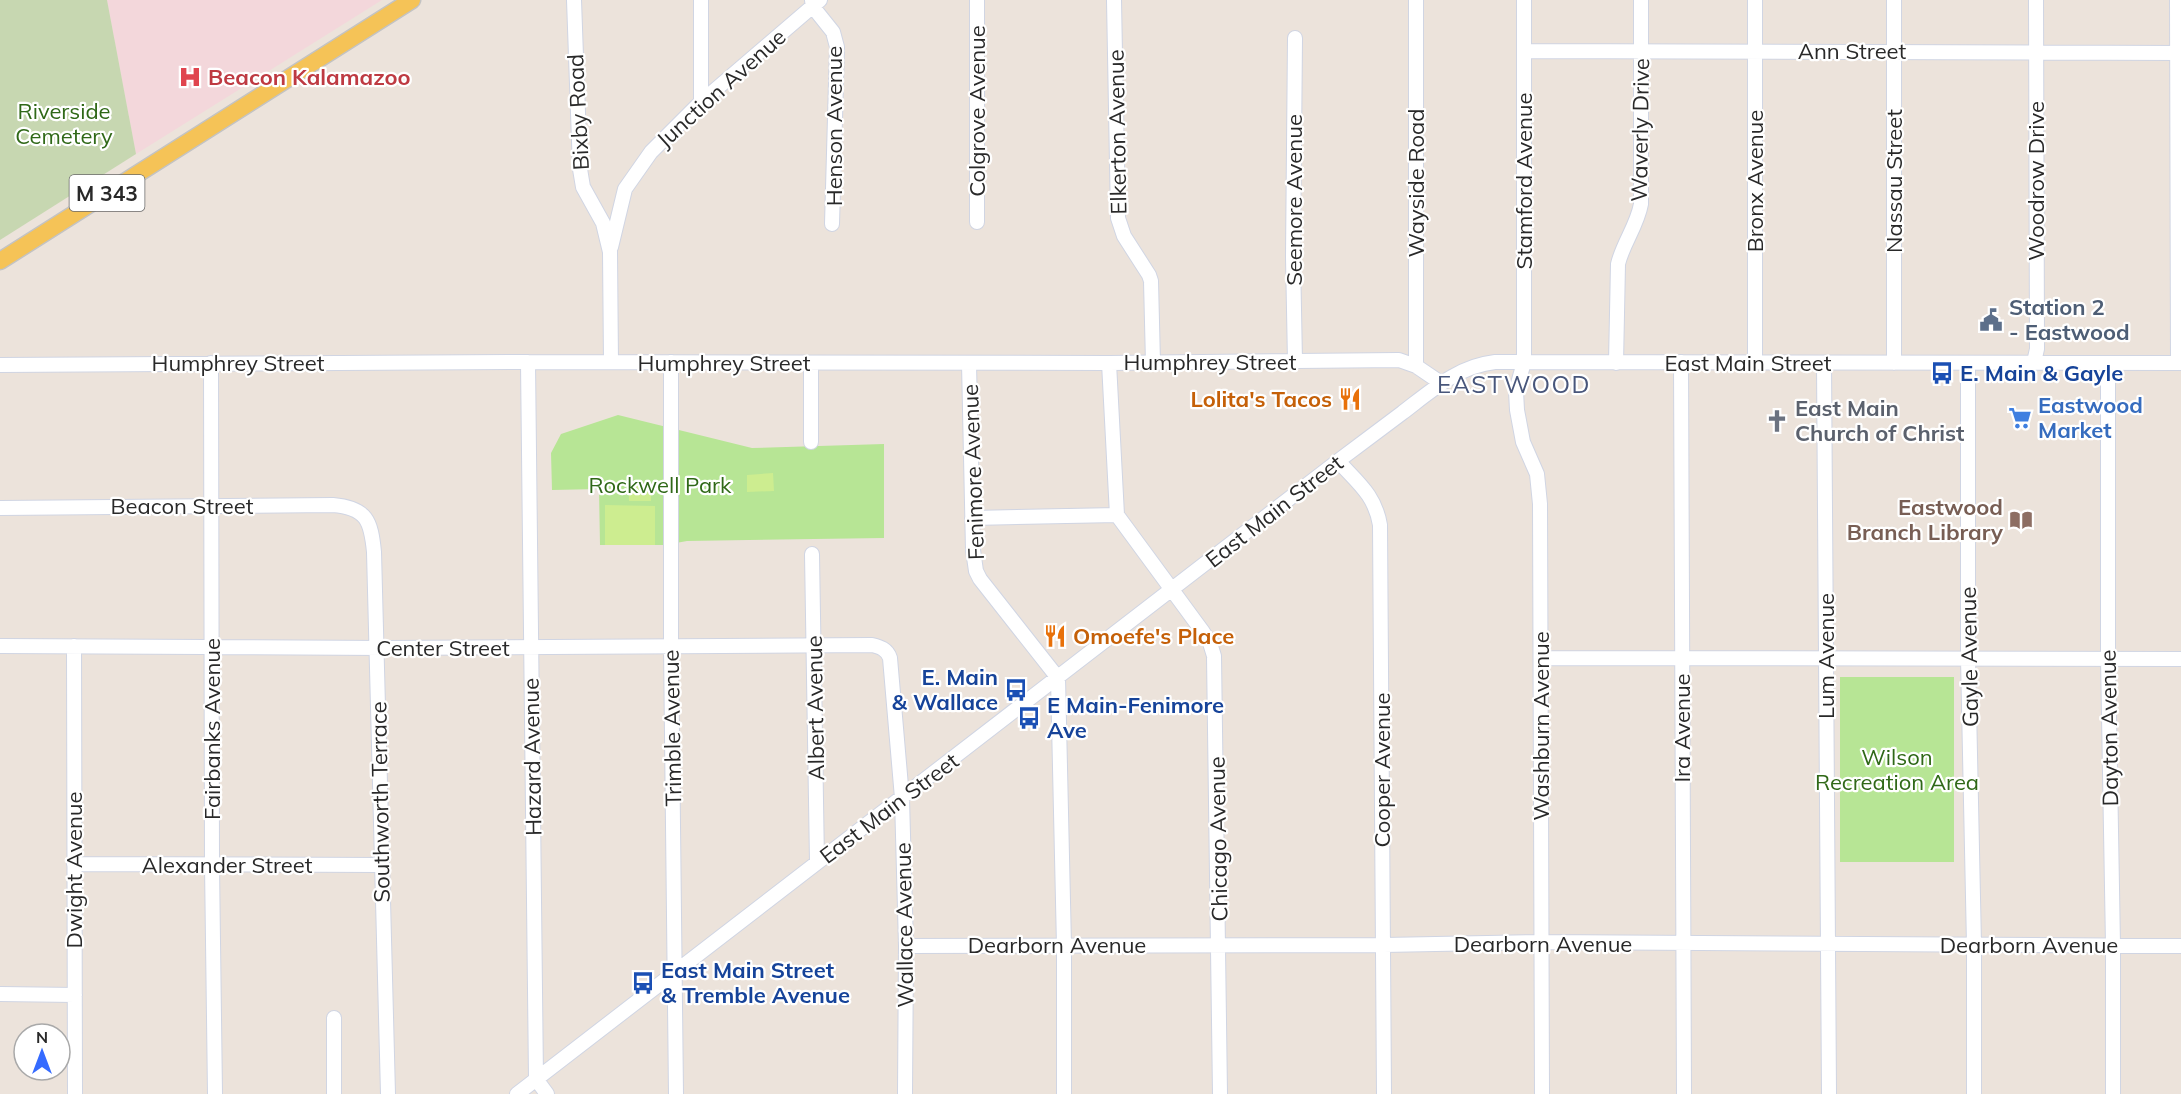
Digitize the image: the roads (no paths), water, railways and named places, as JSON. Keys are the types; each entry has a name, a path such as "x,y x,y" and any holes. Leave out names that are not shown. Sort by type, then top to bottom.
{"main road":[{"name":"M 343","path":"0,261 412,0"}],"street":[{"name":"Bixby Road","path":"574,0 580,169 583,187 603,223 610,252 611,362"},
{"path":"700,0 701,102"},
{"name":"Colgrove Avenue","path":"977,0 977,222"},
{"name":"Elkerton Avenue","path":"1114,0 1118,218 1124,237 1151,281 1153,363"},
{"name":"Wayside Road","path":"1416,0 1416,366"},
{"name":"Stamford Avenue","path":"1524,0 1524,362"},
{"name":"Waverly Drive","path":"1616,363 1618,264 1621,252 1636,224 1641,204 1641,0"},
{"name":"Bronx Avenue","path":"1755,0 1755,363"},
{"name":"Nassau Street","path":"1894,0 1894,363"},
{"name":"Woodrow Drive","path":"2034,362 2037,350 2036,0"},
{"path":"2177,0 2180,363"},
{"name":"Junction Avenue","path":"610,252 625,189 651,152 701,102 815,2"},
{"name":"Henson Avenue","path":"815,2 830,25 837,47 832,224"},
{"name":"Seemore Avenue","path":"1295,38 1293,246 1295,362"},
{"name":"Ann Street","path":"1524,51 2179,54"},
{"name":"Humphrey Street","path":"0,365 528,362 1153,363 1399,360 1416,366 1441,383"},
{"name":"Hazard Avenue","path":"528,362 536,1079"},
{"name":"Trimble Avenue","path":"671,362 671,646 676,1094"},
{"name":"East Main Street","path":"517,1094 1338,461 1441,383 1460,372 1485,363 1524,362 2180,363"},
{"name":"Washburn Avenue","path":"1524,362 1516,391 1517,410 1523,442 1537,474 1539,494 1542,1094"},
{"name":"Ira Avenue","path":"1681,362 1684,1094"},
{"name":"Fairbanks Avenue","path":"211,363 215,1094"},
{"path":"811,363 811,442"},
{"name":"Fenimore Avenue","path":"969,363 973,550 976,571 1058,678"},
{"path":"972,518 1117,515 1109,363"},
{"name":"Lum Avenue","path":"1824,363 1829,1094"},
{"name":"Gayle Avenue","path":"1968,363 1968,658 1974,945 1974,1094"},
{"name":"Dayton Avenue","path":"2108,363 2108,658 2113,1094"},
{"name":"Cooper Avenue","path":"1338,461 1369,493 1378,510 1380,525 1384,1094"},
{"name":"Beacon Street","path":"0,508 333,505 356,508 362,513"},
{"name":"Southworth Terrace","path":"362,513 372,536 388,1094"},
{"name":"Chicago Avenue","path":"1117,515 1206,638 1214,656 1220,1094"},
{"name":"Albert Avenue","path":"812,554 817,862"},
{"name":"Center Street","path":"0,646 377,648 872,645 885,650"},
{"name":"Dwight Avenue","path":"74,646 75,1094"},
{"name":"Wallace Avenue","path":"885,650 890,658 902,798 906,946 905,1094"},
{"path":"1541,658 2181,659"},
{"path":"1058,678 1064,946 1064,1094"},
{"name":"Alexander Street","path":"74,864 380,865"},
{"name":"Dearborn Avenue","path":"906,946 1384,945 1541,942 2181,946"},
{"path":"0,994 75,995"},
{"path":"334,1018 334,1094"},
{"path":"536,1079 547,1094"}],"place":[{"name":"Beacon Kalamazoo","path":"190,77"},
{"name":"Station 2 - Eastwood","path":"1991,320"},
{"name":"E. Main & Gayle","path":"1942,373"},
{"name":"Lolita's Tacos","path":"1350,399"},
{"name":"Eastwood Market","path":"2020,418"},
{"name":"East Main Church of Christ","path":"1777,421"},
{"name":"Eastwood Branch Library","path":"2021,520"},
{"name":"Omoefe's Place","path":"1055,636"},
{"name":"E. Main & Wallace","path":"1016,690"},
{"name":"E Main-Fenimore Ave","path":"1029,718"},
{"name":"East Main Street & Tremble Avenue","path":"643,983"}],"district":[{"name":"EASTWOOD","path":"1514,384"}],"park label":[{"name":"Riverside Cemetery","path":"64,124"},
{"name":"Rockwell Park","path":"660,485"},
{"name":"Wilson Recreation Area","path":"1897,770"}]}
